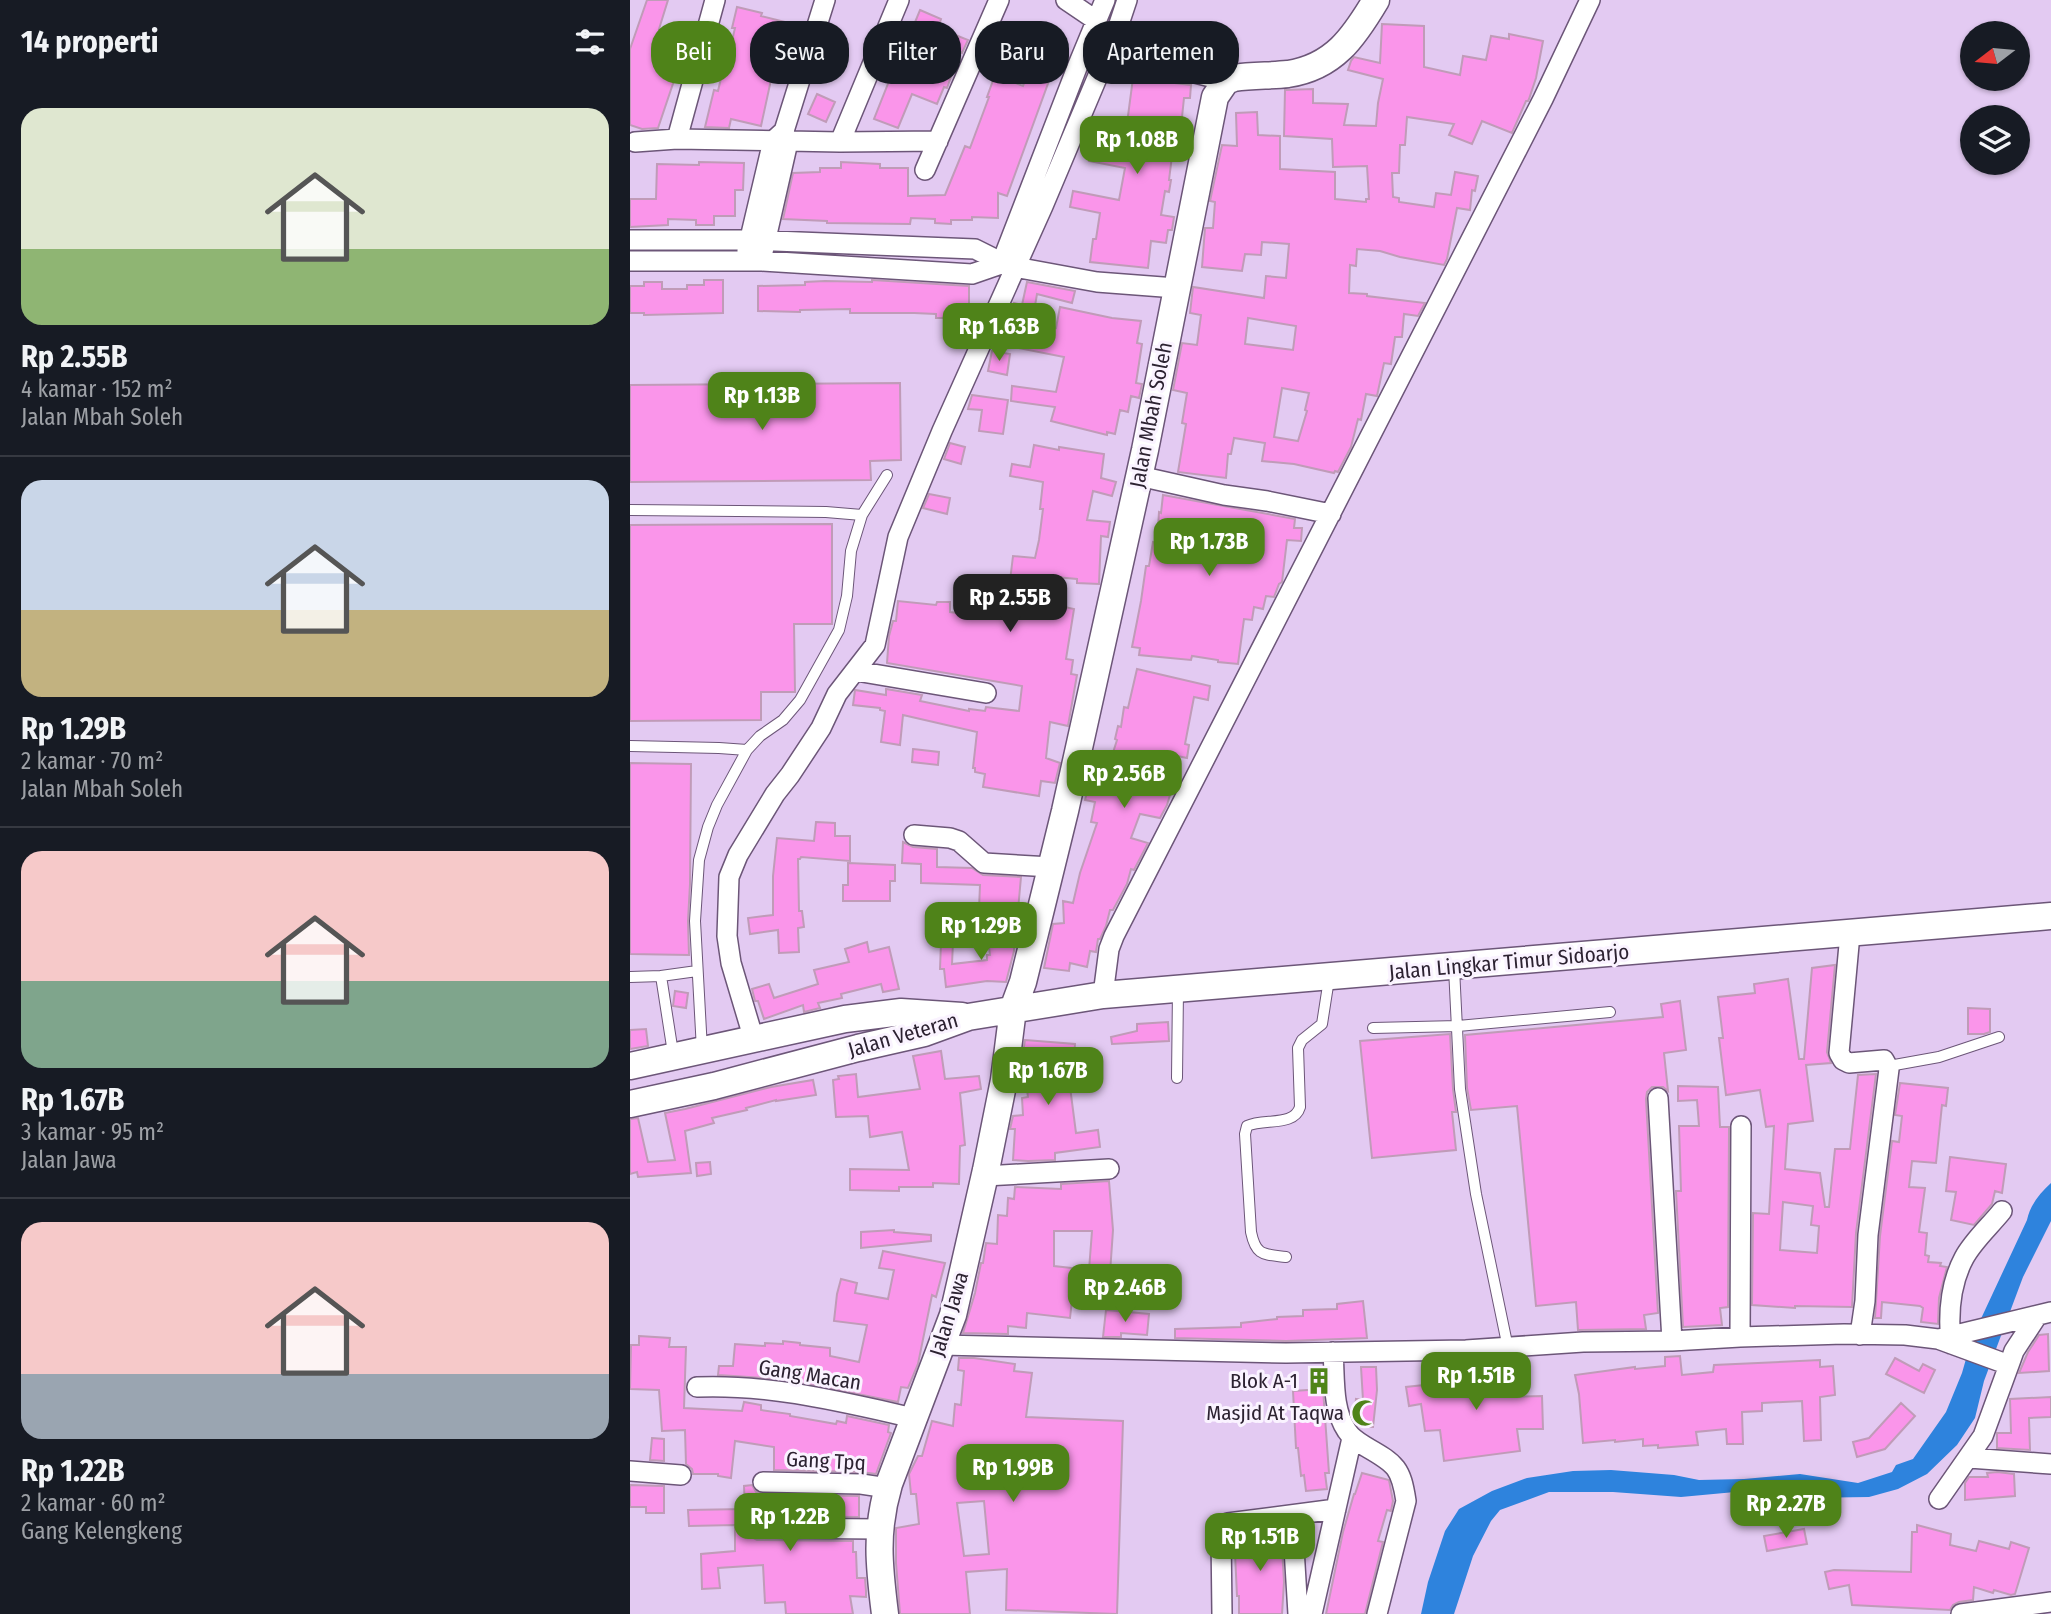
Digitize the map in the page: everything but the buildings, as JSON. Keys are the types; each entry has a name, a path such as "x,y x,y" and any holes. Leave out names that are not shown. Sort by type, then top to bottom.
{"main road":[{"path":"1239,78 1287,74 1315,68 1338,52 1367,16 1376,0"},
{"name":"Jalan Mbah Soleh","path":"1013,1009 1023,982 1052,867 1139,476 1215,97 1224,84"},
{"name":"Jalan Lingkar Timur Sidoarjo","path":"968,1017 1103,995 2051,916"},
{"name":"Jalan Jawa","path":"885,1614 878,1553 879,1529 888,1488 947,1329 985,1176 1004,1080 1013,1009"},
{"name":"Jalan Veteran","path":"630,1066 845,1020 901,1012 968,1017"},
{"name":"Jalan Veteran","path":"630,1104 714,1086 925,1033 968,1017"}],"street":[{"path":"677,139 715,0"},
{"path":"754,261 756,240 781,138 825,0"},
{"path":"840,142 900,0"},
{"path":"925,170 999,0"},
{"path":"1066,0 1097,21 1105,0"},
{"path":"1120,21 1127,0"},
{"path":"1103,995 1114,936 1543,99 1590,0"},
{"path":"754,1040 731,963 726,936 729,877 738,855 775,794 821,728 837,694 875,645 898,537 1008,266 1083,52"},
{"path":"1008,266 1094,84"},
{"path":"635,142 781,138 840,142 939,141"},
{"path":"630,240 756,240 975,249 1008,266 1097,282 1176,288"},
{"path":"630,261 754,261 972,274 1008,266"},
{"path":"1139,476 1224,495 1331,514"},
{"path":"856,671 986,693"},
{"path":"914,835 959,841 984,863 1052,867"},
{"path":"1850,934 1839,1053 1846,1062 1884,1060 1889,1066 1868,1235 1865,1301 1860,1335"},
{"path":"1658,1098 1672,1341"},
{"path":"1740,1337 1741,1126"},
{"path":"985,1176 1109,1169"},
{"path":"1951,1340 1950,1307 1964,1257 2002,1211"},
{"path":"1951,1340 2017,1319 2044,1314"},
{"path":"1939,1499 1983,1436 2003,1362 2044,1314"},
{"path":"947,1329 1286,1353 1508,1348 1583,1342 1740,1337 1905,1335 1951,1340 2003,1362"},
{"path":"1333,1352 1336,1400 1345,1429 1353,1438 1389,1460 1399,1471 1406,1501 1377,1614"},
{"name":"Gang Macan","path":"698,1387 729,1386 770,1390 914,1418"},
{"path":"1312,1614 1353,1438"},
{"path":"1969,1458 2051,1464"},
{"path":"630,1471 681,1475"},
{"name":"Gang Tpq","path":"763,1482 861,1484 888,1488"},
{"path":"1222,1614 1223,1527 1228,1523 1336,1509"},
{"path":"1292,1515 1298,1614"},
{"path":"758,1528 879,1529"},
{"path":"1961,1614 2051,1602"}],"lane":[{"path":"703,1052 695,921 699,860 708,827 747,750 760,736 783,720 800,701 839,630 848,596 851,551 862,514 887,475"},
{"path":"630,510 862,514"},
{"path":"630,747 747,750"},
{"path":"1454,967 1460,1089 1474,1180 1508,1348"},
{"path":"630,977 697,971"},
{"path":"661,976 674,1057"},
{"path":"1286,1257 1262,1254 1254,1245 1245,1134 1247,1126 1256,1122 1292,1119 1298,1113 1298,1048 1302,1040 1322,1024 1329,977"},
{"path":"1177,1077 1178,990"},
{"path":"1373,1028 1458,1026 1610,1013"},
{"path":"1889,1066 1939,1057 1999,1037"}],"water":[{"path":"2051,1183 2051,1221 2023,1277 1984,1381 1975,1418 1957,1445 1927,1474 1898,1489 1869,1497 1801,1498 1735,1492 1681,1497 1613,1492 1549,1492 1500,1510 1491,1521 1473,1556 1454,1614 1421,1614 1428,1582 1445,1531 1459,1509 1492,1491 1527,1478 1573,1471 1611,1470 1674,1475 1699,1480 1800,1474 1858,1483 1892,1472 1896,1465 1913,1459 1946,1412 1962,1373 1972,1338 2030,1209"}],"place":[{"name":"Blok A-1","path":"1319,1381"},
{"name":"Masjid At Taqwa","path":"1365,1413"}]}
